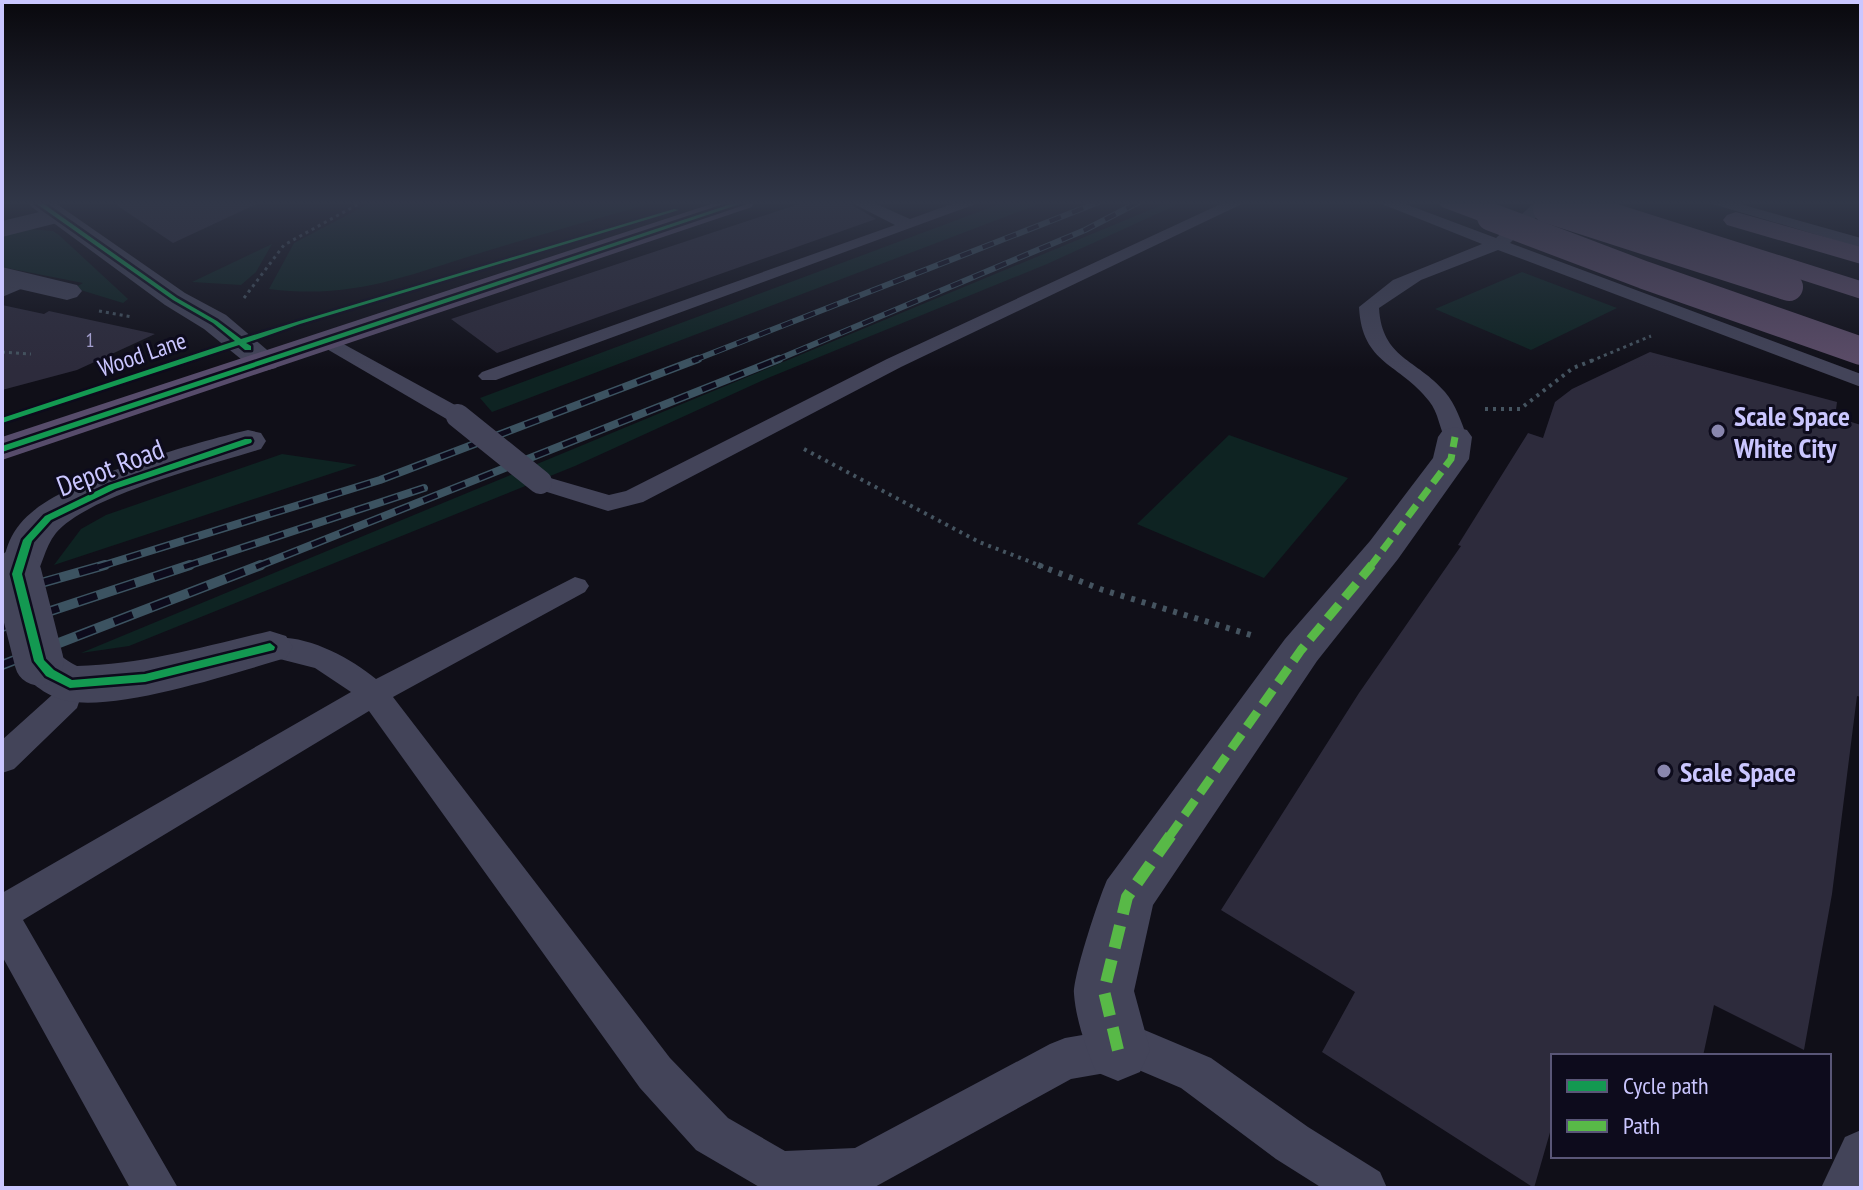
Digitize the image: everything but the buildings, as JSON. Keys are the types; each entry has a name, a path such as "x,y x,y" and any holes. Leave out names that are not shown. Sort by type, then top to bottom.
{"highway":[{"path":"1598,258 1861,351"},
{"path":"1656,258 1861,330"},
{"path":"1698,258 1861,310"},
{"path":"1759,258 1861,290"},
{"path":"1811,258 1861,272"}],"main road":[{"name":"Wood Lane","path":"2,449 577,258"}],"street":[{"path":"116,258 175,299 215,322 264,361"},
{"path":"9,283 67,291"},
{"path":"1118,1050 1104,991 1127,897 1301,650 1384,550 1451,459 1450,424"},
{"name":"Depot Road","path":"54,672 17,574 28,540 48,518 112,487 248,441"},
{"path":"54,672 145,678 270,647"}],"lane":[{"path":"489,376 819,258"},
{"path":"327,341 458,416 540,482 608,503 634,497 894,363 1119,258"},
{"path":"1450,424 1437,395 1379,347 1368,328 1369,307 1388,288 1408,277 1461,258"},
{"path":"1537,258 1723,331 1861,381"},
{"path":"1723,331 1760,312"},
{"path":"2,913 373,694 575,586"},
{"path":"270,647 309,652 347,670 373,694 655,1073 712,1134 781,1174 859,1171 1065,1059 1135,1047 1196,1073 1292,1143 1364,1188"},
{"path":"2,760 66,700 54,672"},
{"path":"2,920 155,1188"},
{"path":"1844,1188 1861,1153"}],"path":[{"path":"237,304 275,258"},
{"path":"1450,424 1520,409 1573,368 1693,319"},
{"path":"2,352 31,354"},
{"path":"764,429 895,495 979,542 1103,590 1301,650"}],"green space":[{"path":"2,258 83,258 128,299 123,303 74,288 83,283 2,267"},
{"path":"244,258 264,258 256,272 241,285 192,282"},
{"path":"286,258 468,258 356,288 329,291 269,289"},
{"path":"856,258 898,258 492,412 480,398"},
{"path":"1035,258 1061,258 768,378 575,466 129,646 81,653"},
{"path":"1522,272 1617,308 1531,350 1435,309"},
{"path":"1229,435 1348,478 1264,578 1137,524"},
{"path":"282,454 357,465 54,565 81,529 106,515"}],"railway":[{"path":"692,361 957,258"},
{"path":"774,361 1020,258"},
{"path":"99,567 380,480 698,359"},
{"path":"774,361 779,359"},
{"path":"256,567 774,361"},
{"path":"184,567 424,488"},
{"path":"99,567 105,565"},
{"path":"2,627 190,565"},
{"path":"2,665 261,565"},
{"path":"2,594 99,567"}],"marked path":[{"path":"1118,1050 1104,991 1127,897 1301,650 1384,550 1451,459 1455,437"}],"cycle path":[{"path":"116,258 175,299 215,322 248,348"},
{"path":"2,421 298,323 517,258"},
{"path":"2,449 576,258"},
{"path":"248,441 112,487 48,518 28,540 17,574 39,661 50,673 70,684 145,678 270,647"}],"place":[{"name":"Scale Space White City","path":"1718,431"},
{"name":"Scale Space","path":"1664,771"}]}
